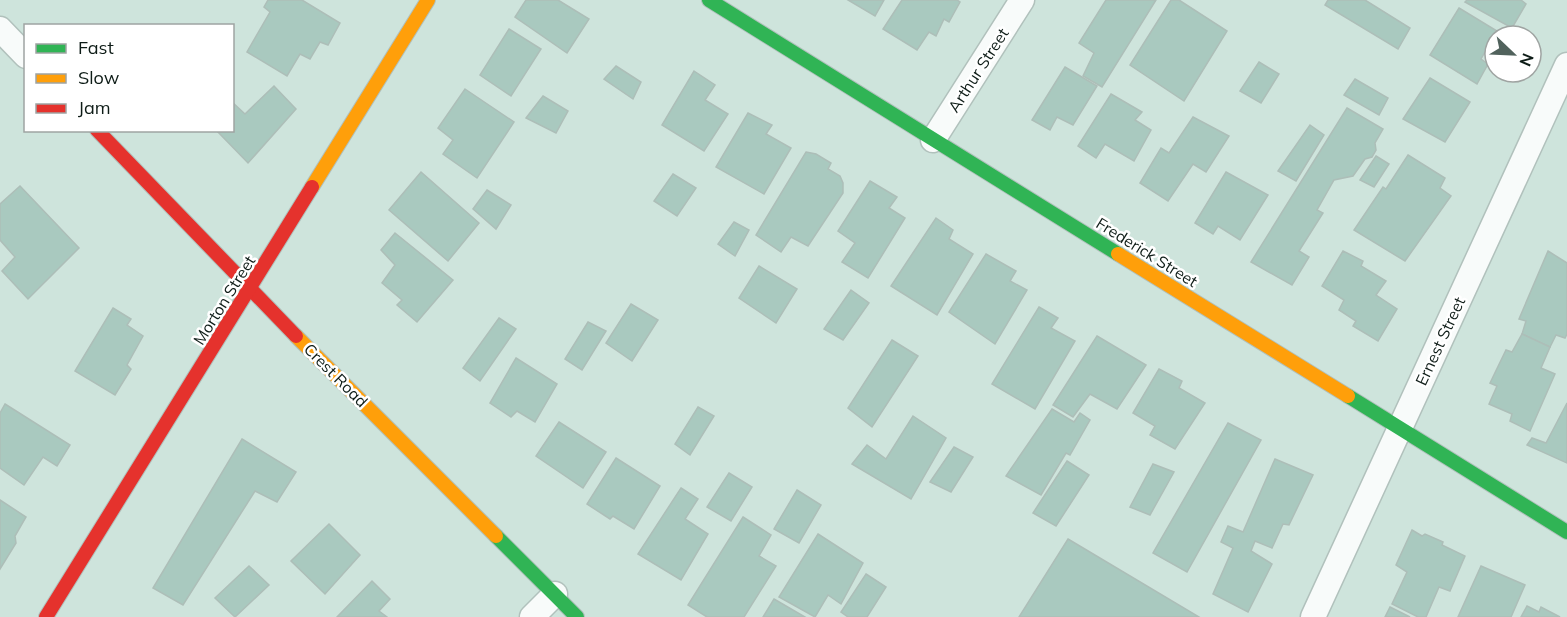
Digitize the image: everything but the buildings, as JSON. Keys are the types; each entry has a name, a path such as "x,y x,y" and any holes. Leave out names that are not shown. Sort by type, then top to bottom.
{"street":[{"name":"Morton Street","path":"46,617 428,0"},
{"name":"Frederick Street","path":"709,0 1567,532"},
{"name":"Arthur Street","path":"933,140 1022,0"},
{"path":"0,29 24,54"},
{"name":"Ernest Street","path":"1313,617 1567,64"},
{"name":"Crest Road","path":"99,132 250,290 577,617"},
{"path":"532,617 555,594"}],"traffic: fast":[{"path":"709,0 1118,254"},
{"path":"1348,396 1567,532"},
{"path":"496,536 577,617"}],"traffic: slow":[{"path":"312,187 428,0"},
{"path":"1118,254 1348,396"},
{"path":"296,336 496,536"}],"traffic: jam":[{"path":"99,132 296,336"},
{"path":"46,617 312,187"}]}
